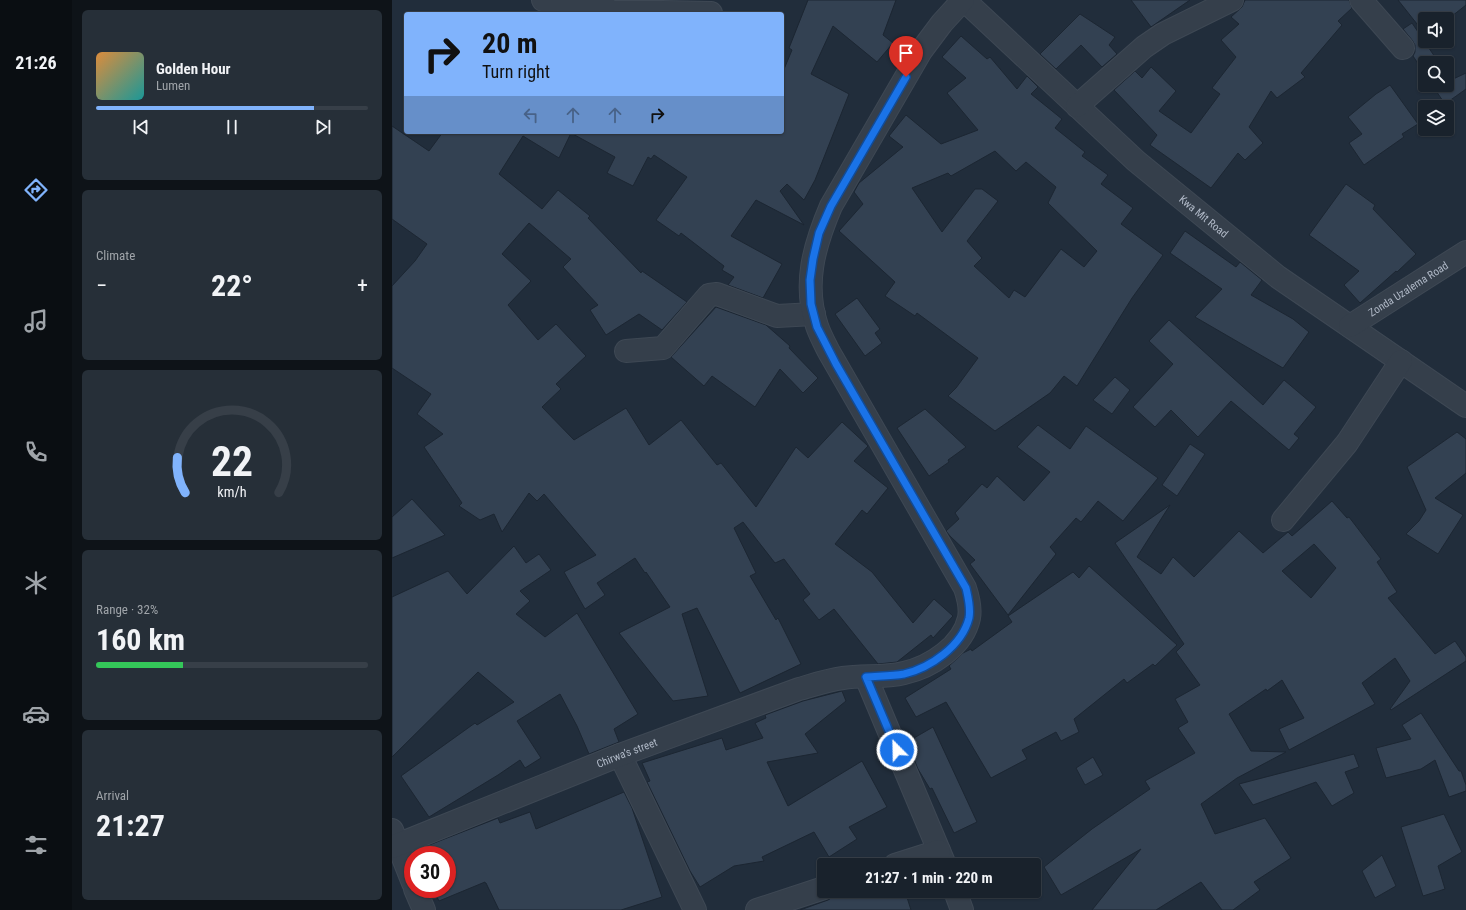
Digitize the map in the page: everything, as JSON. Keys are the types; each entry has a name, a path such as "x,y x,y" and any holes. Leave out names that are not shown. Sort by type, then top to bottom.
{"street":[{"path":"542,0 569,6 614,11 662,12"},
{"name":"Kwa Mit Road","path":"963,0 1136,161 1278,277 1466,406"},
{"name":"Chirwa’s street","path":"394,841 620,755 822,682 844,678 904,674 923,667 940,656 956,642 966,628 970,617 966,588 829,352 817,327 811,304 810,280 819,233 831,206 921,52 942,23 963,0"},
{"path":"1077,106 1144,47 1163,34 1232,0"},
{"path":"1361,0 1403,48"},
{"name":"Zonda Uzalema Road","path":"1350,326 1466,252"},
{"path":"626,351 663,348 709,295 717,294 777,316 814,314"},
{"path":"1283,520 1347,443 1401,361"},
{"path":"866,677 942,858"},
{"path":"620,755 695,910"},
{"path":"394,841 404,863"},
{"path":"757,910 817,890"},
{"path":"419,898 424,910"},
{"path":"958,898 962,910"}],"building":[{"path":"808,0 896,0 883,35 893,43 877,62 833,26 811,74 849,94 815,180 804,200 787,184 780,191 804,225 756,200 731,236 782,264 763,298 728,285 734,277 722,270 724,266 681,233 679,236 656,220 687,177 654,155 651,159 648,157 633,186 607,173 615,157 573,134 784,134 784,69 792,50 789,48"},
{"path":"1131,0 1190,0 1151,27"},
{"path":"1245,0 1349,0 1352,8 1338,21 1342,25 1301,73 1305,77 1277,98 1271,91 1249,127 1263,143 1245,160 1238,153 1211,188 1150,145 1157,135 1114,90 1135,71 1142,78 1151,67 1176,91 1159,111 1191,133 1220,94 1212,88 1236,57 1221,40 1239,24 1231,17 1242,7"},
{"path":"1398,0 1466,0 1466,5 1454,14 1454,12 1418,12 1418,25"},
{"path":"1080,14 1115,37 1109,45 1117,54 1102,67 1081,45 1056,69 1040,54"},
{"path":"1412,23 1418,32 1418,48 1429,48 1434,56 1418,56 1418,64 1413,56 1415,52 1415,45 1403,29"},
{"path":"961,36 987,59 990,57 1017,89 1027,76 1038,87 1031,94 1062,119 1055,128 1085,152 1082,156 1108,175 1101,184 1133,208 1121,224 1163,255 1132,298 1077,386 1064,376 1050,393 995,431 948,396 956,388 978,358 917,313 915,316 885,296 895,282 839,231 863,204 854,192 859,183 903,147 889,136 906,115 941,144 978,130 947,93 966,78 942,57","holes":["995,151 1016,171 1026,162 1056,187 1048,203 1097,251 1084,267 1061,249 1025,297 1014,290 1009,298 974,266 982,258 967,241 998,201 982,189 975,189 942,232 912,188 948,173 951,176"]},
{"path":"1466,73 1466,89 1451,100 1442,100 1437,92 1454,92 1454,79"},
{"path":"1390,85 1418,124 1402,134 1404,137 1364,165 1349,143 1362,134 1348,117 1376,94"},
{"path":"392,126 429,151 442,134 571,134 559,158 523,136 499,174 542,209 558,190 590,216 588,218 641,273 642,271 687,302 662,330 639,314 606,335 590,310 598,305 563,267 571,259 529,223 502,254 531,281 508,305 538,340 556,324 586,356 556,384 561,389 542,407 574,440 626,408 649,445 681,420 717,465 721,463 756,507 796,447 808,458 842,422 868,446 854,461 888,488 867,514 862,510 835,544 872,572 913,623 934,599 953,616 933,638 931,635 897,662 878,664 834,609 819,620 803,600 810,594 784,559 775,563 743,522 734,528 756,573 750,576 776,620 778,618 801,664 740,693 697,608 682,614 708,696 673,701 619,633 670,607 635,558 597,583 605,595 585,609 564,572 596,555 544,494 537,501 529,493 502,532 494,514 480,520 459,506 462,503 424,447 443,434 417,414 431,394 392,368 392,286 415,261 427,244 392,219"},
{"path":"1346,184 1375,205 1373,209 1416,254 1360,303 1344,285 1359,271 1309,235"},
{"path":"1185,231 1236,267 1240,262 1262,280 1251,295 1293,319 1309,332 1283,368 1195,317 1222,289 1170,253"},
{"path":"857,298 880,329 875,333 882,343 865,356 835,314"},
{"path":"716,307 766,325 790,346 789,348 818,378 803,393 780,369 755,407 712,376 704,386 671,357"},
{"path":"1169,320 1263,405 1284,380 1316,407 1294,434 1299,438 1289,450 1231,401 1198,437 1171,410 1155,427 1133,407 1173,364 1149,341"},
{"path":"1115,377 1130,390 1112,414 1093,400"},
{"path":"925,409 966,447 948,460 949,462 929,476 897,428"},
{"path":"1038,425 1070,449 1086,426 1158,478 1123,521 1098,501 1081,522 1076,518 1050,547 1056,554 1008,615 970,564 975,560 946,531 959,519 955,513 982,484 987,488 997,476 1024,501 1050,472 1017,447"},
{"path":"1457,432 1466,439 1466,473 1435,498 1463,515 1438,554 1406,534 1419,521 1426,510 1407,467"},
{"path":"1190,444 1205,454 1177,496 1162,485"},
{"path":"412,499 445,535 392,558 392,517"},
{"path":"1332,501 1347,518 1349,517 1381,559 1377,562 1397,592 1388,598 1435,654 1455,641 1466,657 1466,661 1391,710 1390,709 1410,681 1395,658 1362,683 1375,704 1289,750 1279,729 1304,718 1282,680 1229,714 1251,751 1286,752 1237,778 1201,804 1215,834 1265,818 1291,858 1254,882 1260,890 1233,910 1222,910 1201,882 1156,910 1092,910 1141,849 1061,895 1044,867 1092,829 1150,789 1145,781 1195,753 1178,728 1188,722 1175,699 1200,685 1176,652 1184,644 1115,543 1170,505 1137,557 1161,574 1173,557 1194,577 1239,531 1263,553 1288,532 1292,536","holes":["1314,544 1336,568 1311,598 1282,571"]},
{"path":"514,546 526,563 539,554 551,570 520,591 530,601 516,614 545,637 577,613 638,714 614,729 619,742 589,754 577,726 560,694 517,721 541,758 525,768 520,760 429,817 401,776 475,723 477,725 514,702 478,672 392,757 392,597 448,571 467,594"},
{"path":"1089,566 1177,645 1155,666 1153,664 1127,683 1124,679 1074,719 1079,732 1061,741 1056,732 1022,750 1027,759 991,778 946,702 916,717 905,698 951,669 949,666 963,653 971,649 972,651 1012,622 1008,616 1073,572 1079,578"},
{"path":"842,691 846,701 805,734 818,753 767,762 788,806 862,761 887,807 849,827 857,839 829,857 814,832 762,857 764,861 734,866 700,887 690,871 647,782 650,781 642,763 722,738 726,750 763,738 755,723 766,718 765,715 803,701"},
{"path":"1421,713 1459,771 1461,771 1466,785 1466,791 1449,797 1435,760 1421,769 1386,778 1376,748 1411,739 1402,725"},
{"path":"933,727 977,822 954,833 932,788 930,789 918,769 907,742"},
{"path":"1354,754 1359,767 1345,772 1354,793 1332,806 1316,782 1253,805 1239,784"},
{"path":"1093,757 1103,775 1085,785 1076,768"},
{"path":"624,792 632,808 662,897 621,910 499,910 485,882 456,894 456,846 427,846 498,818 500,823 530,812 536,829"},
{"path":"1444,814 1462,852 1438,866 1445,889 1423,896 1401,827"},
{"path":"1382,855 1396,886 1375,898 1362,871"},
{"path":"438,898 446,898 439,901"},
{"path":"831,898 907,898 911,910 800,910"}],"route":[{"path":"897,750 866,677 904,674 923,667 940,656 956,642 966,628 970,617 969,601 966,588 842,376 823,340 817,327 811,304 810,280 819,233 831,206 906,77"}]}
